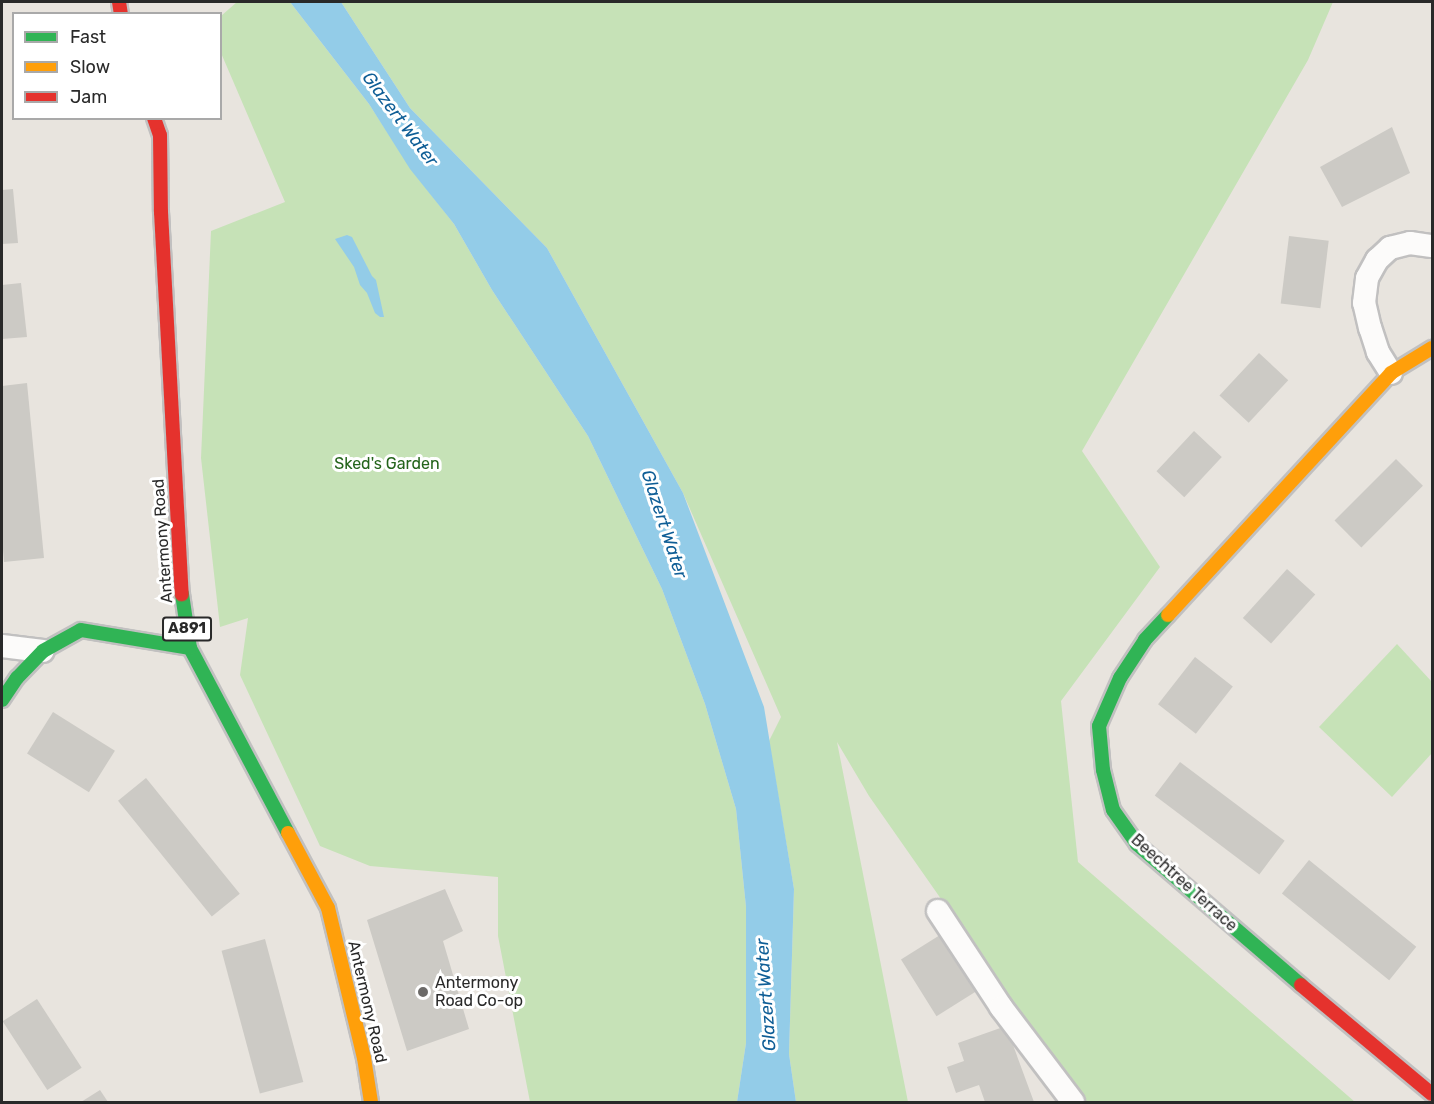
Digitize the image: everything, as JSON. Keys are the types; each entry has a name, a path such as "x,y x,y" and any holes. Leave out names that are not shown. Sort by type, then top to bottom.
{"street":[{"name":"Antermony Road","path":"155,120 160,135 161,212 180,582 190,648 328,908 364,1058 371,1102"},
{"name":"Beechtree Terrace","path":"1432,348 1391,373 1145,640 1120,678 1099,726 1103,770 1113,810 1137,844 1190,892 1432,1094"},
{"path":"2,700 17,678 43,651 81,630 190,648"}],"lane":[{"path":"1391,373 1378,352 1370,328 1364,303 1367,278 1377,260 1390,248 1410,243 1432,246"},
{"path":"2,646 43,651"},
{"path":"938,911 1001,1007 1073,1102"}],"green space":[{"name":"Sked's Garden","path":"237,2 290,2 369,104 411,169 454,224 492,290 588,436 662,589 705,704 736,809 746,907 746,1043 737,1102 530,1102 498,936 498,877 370,866 320,846 240,675 248,618 220,627 201,458 211,231 285,202 222,55 222,15"},
{"path":"341,2 1333,2 1308,60 1082,451 1160,567 1061,701 1078,862 1355,1102 1083,1102 869,796 837,742 908,1102 796,1102 789,1054 794,889 769,741 781,717 683,493 547,248 410,108"},
{"path":"1397,644 1432,682 1432,753 1392,797 1319,727"}],"water":[{"name":"Glazert Water","path":"290,2 341,2 410,108 547,248 683,493 764,707 794,889 789,1054 796,1102 737,1102 746,1043 746,907 736,809 705,704 662,589 588,436 492,290 454,224 410,169 369,104"},
{"path":"347,235 352,237 376,280 384,317 375,313 367,293 360,285 354,267 335,239"}],"building":[{"path":"1392,127 1410,173 1342,207 1320,167"},
{"path":"13,189 18,243 2,244 2,190"},
{"path":"1289,236 1329,241 1320,308 1281,303"},
{"path":"21,283 27,337 2,339 2,285"},
{"path":"1259,353 1288,380 1249,423 1219,395"},
{"path":"27,383 44,558 4,562 2,386"},
{"path":"1194,431 1222,457 1184,497 1156,471"},
{"path":"1396,459 1423,486 1361,547 1334,521"},
{"path":"1287,569 1315,594 1271,643 1243,618"},
{"path":"1195,657 1233,687 1196,734 1158,704"},
{"path":"53,712 115,751 89,792 27,754"},
{"path":"1180,762 1285,841 1259,874 1155,796"},
{"path":"146,778 240,894 212,916 118,801"},
{"path":"1309,860 1416,947 1389,980 1282,893"},
{"name":"Antermony Road Co-op","path":"445,889 463,931 443,941 469,1029 407,1051 367,920"},
{"path":"940,935 976,992 936,1016 901,959"},
{"path":"265,939 303,1082 260,1094 222,951"},
{"path":"37,999 82,1068 47,1090 3,1021"},
{"path":"1006,1026 1034,1102 985,1102 979,1085 956,1093 947,1067 964,1061 958,1043"},
{"path":"100,1090 108,1102 81,1102"}],"traffic: fast":[{"path":"182,594 190,648 288,833"},
{"path":"1168,615 1145,640 1120,678 1099,726 1103,770 1113,810 1137,844 1301,985"},
{"path":"2,700 17,678 43,651 81,630 190,648"}],"traffic: slow":[{"path":"1168,615 1391,373 1432,348"},
{"path":"288,833 328,908 364,1058 371,1102"}],"traffic: jam":[{"path":"119,2 121,12"},
{"path":"155,120 160,135 161,212 182,594"},
{"path":"1301,985 1432,1094"}],"place":[{"name":"Antermony Road Co-op","path":"423,992"}]}
